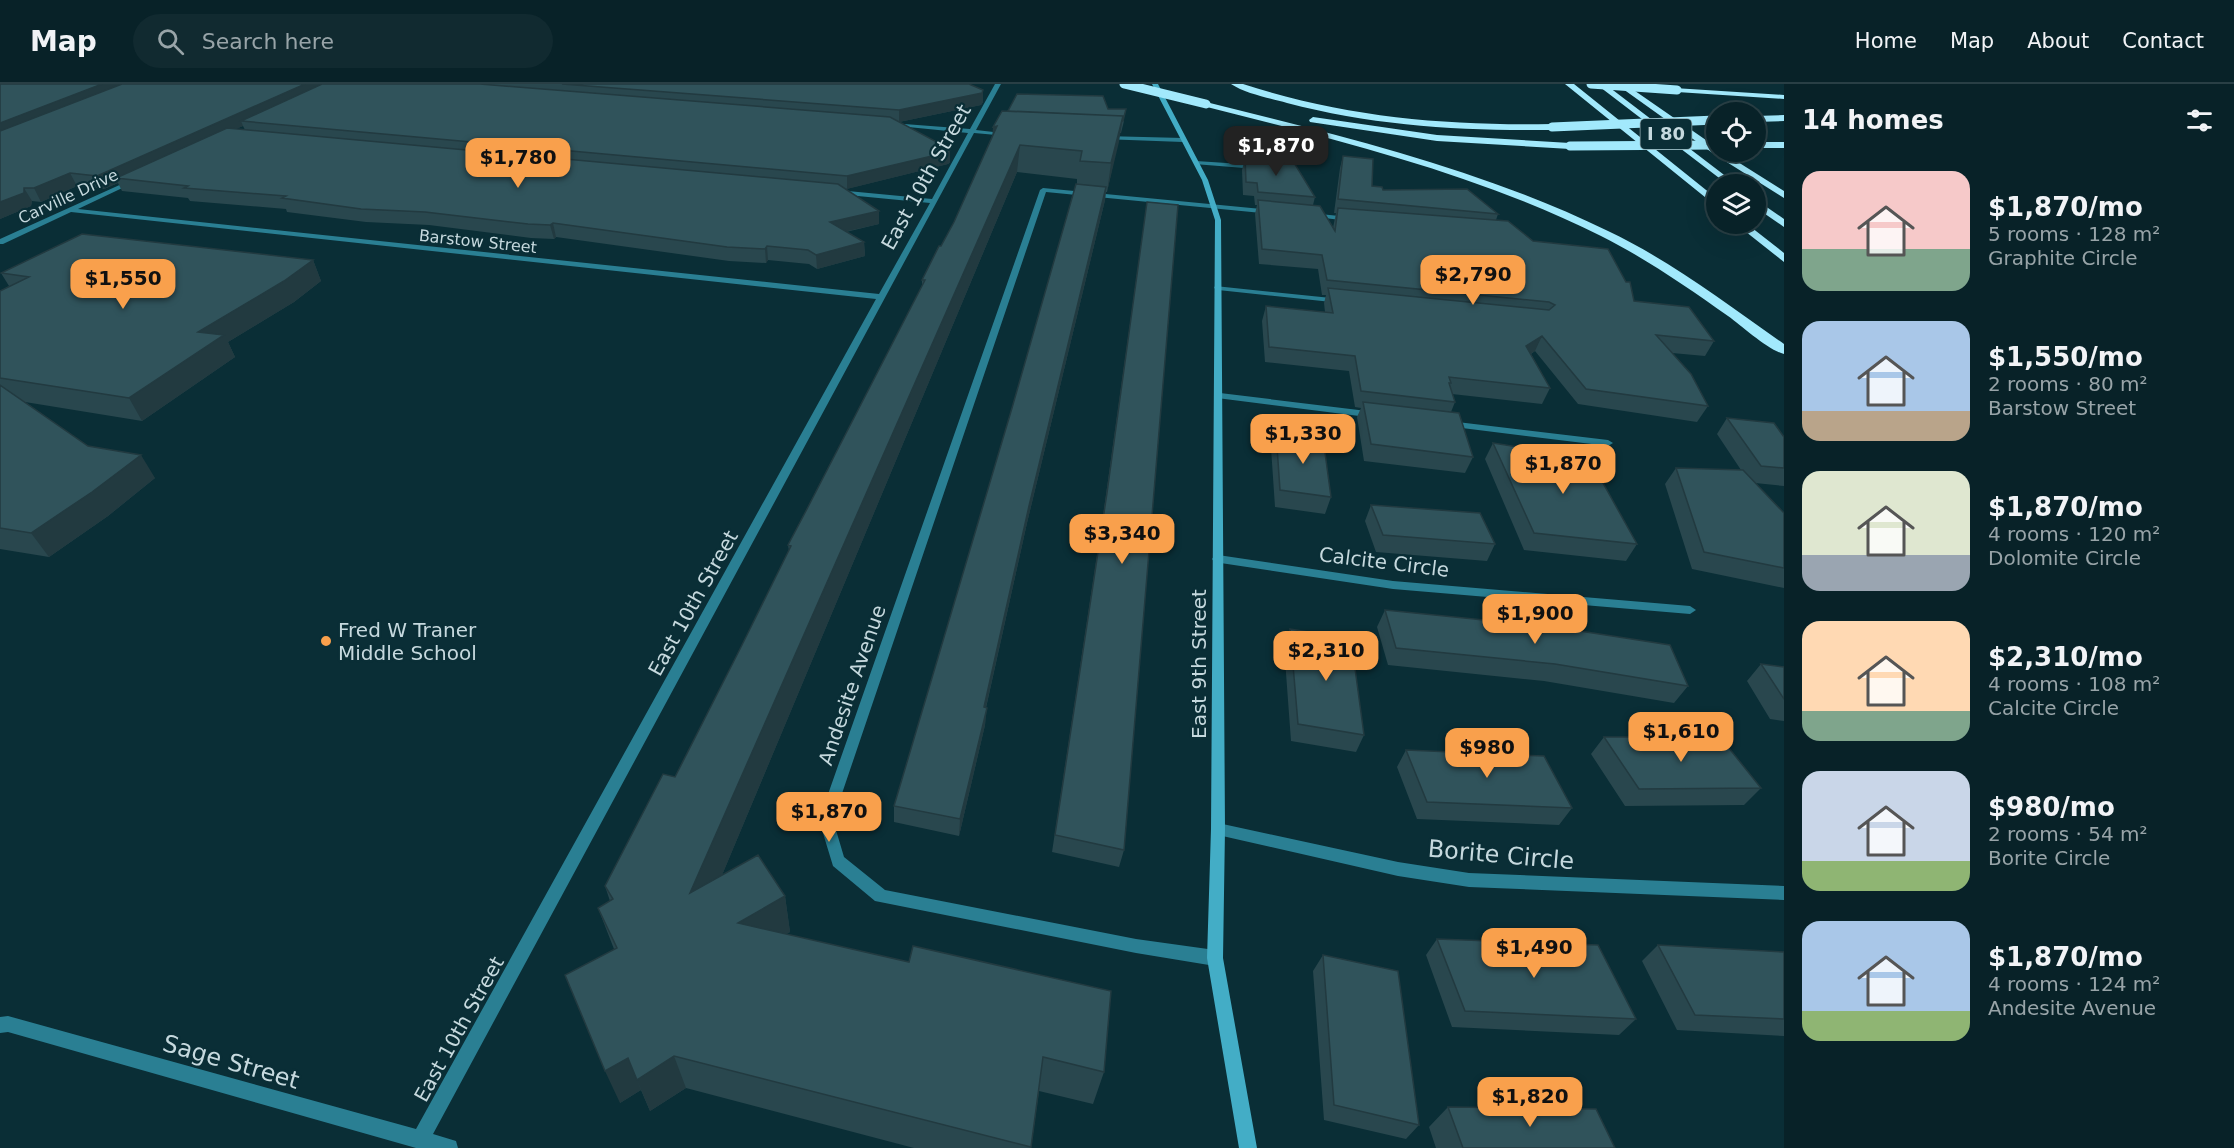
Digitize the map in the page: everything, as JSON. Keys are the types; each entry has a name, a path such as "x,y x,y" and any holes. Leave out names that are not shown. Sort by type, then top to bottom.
{"highway":[{"path":"1124,84 1337,125 1402,134 1499,144 1706,145"},
{"path":"1141,84 1400,154 1463,174 1533,201 1607,235 1661,265 1784,350"},
{"path":"1235,84 1305,104 1389,119 1481,127 1552,127 1706,120"},
{"path":"1557,84 1610,118"},
{"name":"I 80","path":"1569,84 1706,195"},
{"path":"1591,84 1784,97"},
{"name":"I 80","path":"1600,84 1719,174"},
{"path":"1620,84 1706,143"},
{"path":"1690,84 1784,90"},
{"path":"1766,119 1784,118"},
{"path":"1766,145 1784,145"},
{"path":"1734,162 1784,195"},
{"path":"1766,210 1784,224"},
{"path":"1753,234 1784,259"}],"street":[{"name":"East 10th Street","path":"420,1140 998,84"},
{"name":"East 9th Street","path":"1155,84 1196,163 1215,207 1218,220 1220,396 1218,829 1215,958 1248,1148"},
{"path":"883,124 1013,134"},
{"path":"1096,138 1183,140"},
{"path":"1196,163 1270,168"},
{"name":"Carville Drive","path":"0,242 145,175"},
{"name":"Andesite Avenue","path":"1215,207 1042,190 826,820 838,861 881,896 1136,946 1215,958"},
{"path":"833,191 935,201"},
{"path":"1215,207 1281,213"},
{"name":"Barstow Street","path":"70,210 883,297"},
{"path":"1304,215 1361,220"},
{"path":"1218,288 1353,302"},
{"path":"1220,396 1388,416"},
{"path":"1434,422 1608,443"},
{"name":"Calcite Circle","path":"1218,560 1393,585 1690,610"},
{"name":"Borite Circle","path":"1218,829 1398,869 1469,880 1784,893"},
{"name":"Sage Street","path":"0,1025 19,1027 449,1148"}],"building":[{"path":"0,84 102,84 0,123"},
{"path":"122,84 305,84 97,176 70,173 34,188 24,188 24,193 0,202 0,131"},
{"path":"322,84 480,84 890,117 950,149 949,152 847,176 241,121"},
{"path":"562,84 969,84 983,90 982,93 899,110"},
{"path":"1017,94 1103,96 1108,109 1126,109 1123,121 1123,116 1008,111"},
{"path":"1002,111 1123,116 1111,163 1080,161 1082,151 1020,145 690,893 758,855 785,896 738,923 909,962 913,946 1111,991 1104,1072 1043,1057 1031,1147 674,1056 637,1080 628,1058 605,1071 565,975 617,948 598,908 613,899 605,886 663,774 675,777 791,546 788,545 925,280 922,280 939,246 954,222 997,126 993,127"},
{"path":"227,128 838,184 879,211 830,222 864,242 816,255 808,250 767,246 765,249 727,247 553,223 550,225 528,224 425,212 361,209 282,198 286,196 184,188 188,186 116,178"},
{"path":"1243,134 1278,135 1288,152 1244,149"},
{"path":"1343,156 1373,159 1372,186 1382,187 1383,190 1467,189 1498,214 1338,199"},
{"path":"1245,157 1293,161 1315,197 1258,192 1257,183 1246,182"},
{"path":"1076,184 1106,187 1029,506 984,707 987,708 960,819 894,806 1012,408"},
{"path":"1258,200 1320,206 1335,231 1338,208 1508,221 1533,241 1608,249 1626,282 1630,282 1634,301 1689,307 1714,341 1656,335 1691,374 1708,406 1586,389 1542,336 1526,346 1550,388 1449,377 1455,402 1361,391 1355,356 1269,347 1266,306 1333,313 1328,288 1549,310 1555,305 1549,302 1327,280 1322,255 1262,249"},
{"path":"1147,202 1178,205 1124,850 1055,835 1107,493"},
{"path":"82,234 313,260 284,281 198,332 224,335 129,398 0,378 0,291 29,277 1,273"},
{"path":"0,385 88,446 141,455 92,492 31,533 0,528"},
{"path":"1363,402 1459,413 1473,457 1371,444"},
{"path":"1727,418 1774,423 1784,437 1784,468 1761,466"},
{"path":"1276,432 1323,438 1331,497 1280,490"},
{"path":"1493,443 1589,458 1637,544 1534,533"},
{"path":"1676,468 1743,470 1784,513 1784,568 1704,552"},
{"path":"1371,505 1480,513 1495,544 1383,535"},
{"path":"1385,610 1554,627 1670,645 1688,686 1555,664 1396,648"},
{"path":"1290,629 1351,639 1364,735 1298,724"},
{"path":"1761,664 1784,667 1784,699"},
{"path":"1604,737 1720,737 1761,788 1639,789"},
{"path":"1406,750 1544,756 1572,808 1427,802"},
{"path":"1437,939 1598,945 1636,1019 1465,1011"},
{"path":"1658,945 1784,952 1784,1019 1695,1015"},
{"path":"1323,955 1398,971 1419,1125 1334,1105"},
{"path":"1448,1107 1596,1109 1615,1148 1463,1148"}],"place":[{"name":"Fred W Traner Middle School","path":"326,641"}]}
